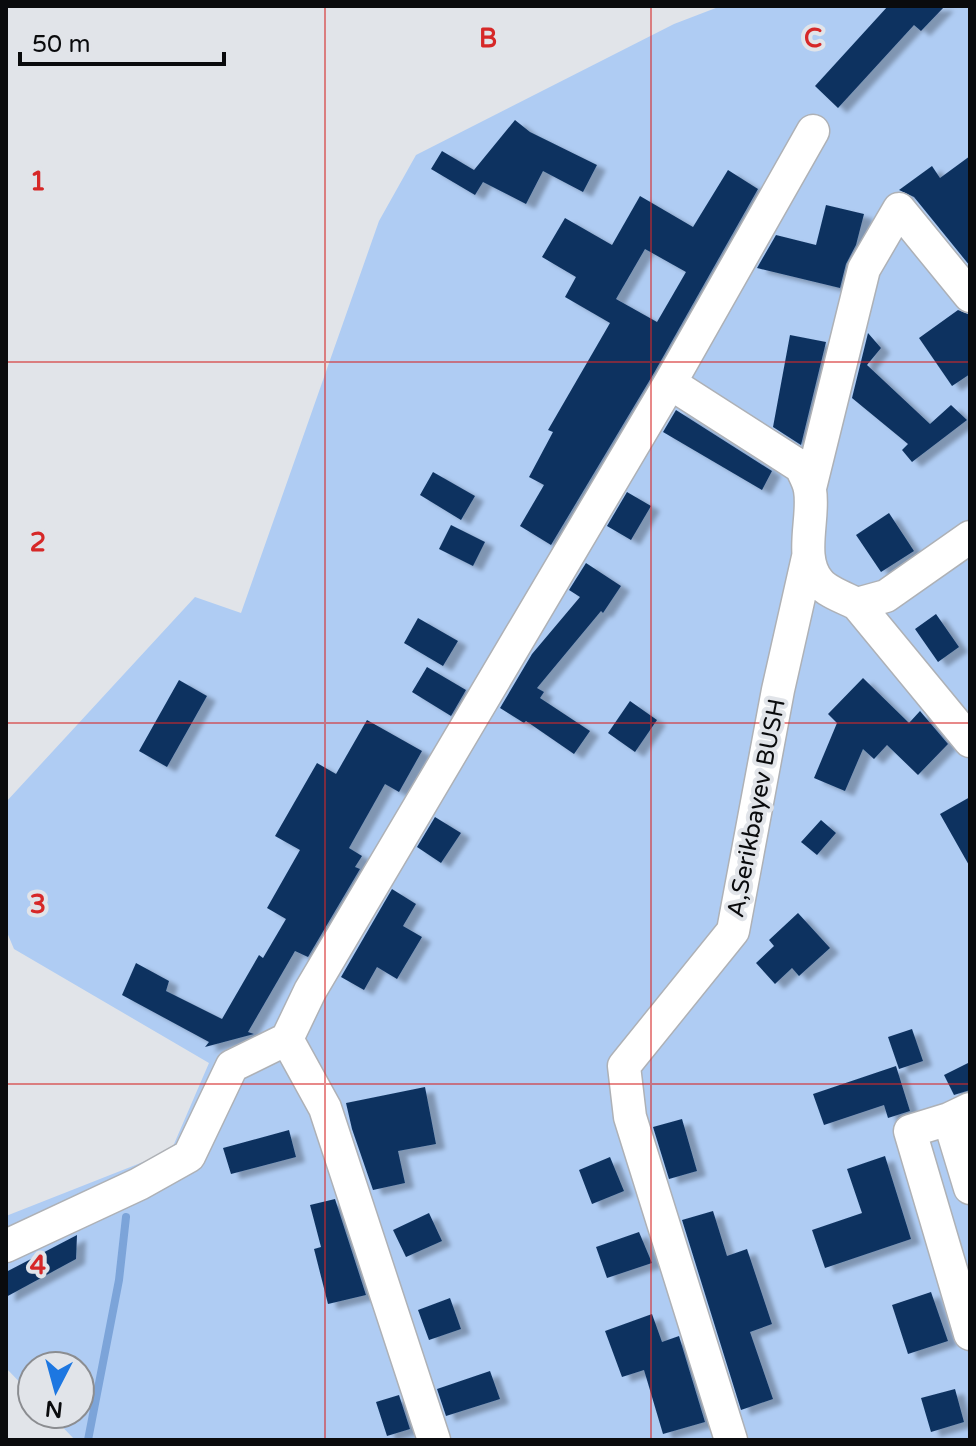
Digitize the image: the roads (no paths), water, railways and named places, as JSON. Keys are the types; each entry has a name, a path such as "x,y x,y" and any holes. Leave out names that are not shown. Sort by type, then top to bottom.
{"street":[{"path":"6,1246 139,1184 189,1156 232,1066 287,1039 310,991 670,383 813,131"},
{"name":"A,Serikbayev BUSH","path":"731,1440 630,1117 624,1066 733,931 778,690 808,557 812,516 810,488 864,269 899,209 970,296"},
{"path":"670,383 801,467 810,488"},
{"path":"857,604 886,596 970,537"},
{"path":"808,557 818,582 857,604 970,741"},
{"path":"287,1039 325,1108 434,1440"},
{"path":"970,1188 960,1114 910,1131 970,1334"}],"waterway":[{"path":"88,1440 119,1280 126,1217"}]}
